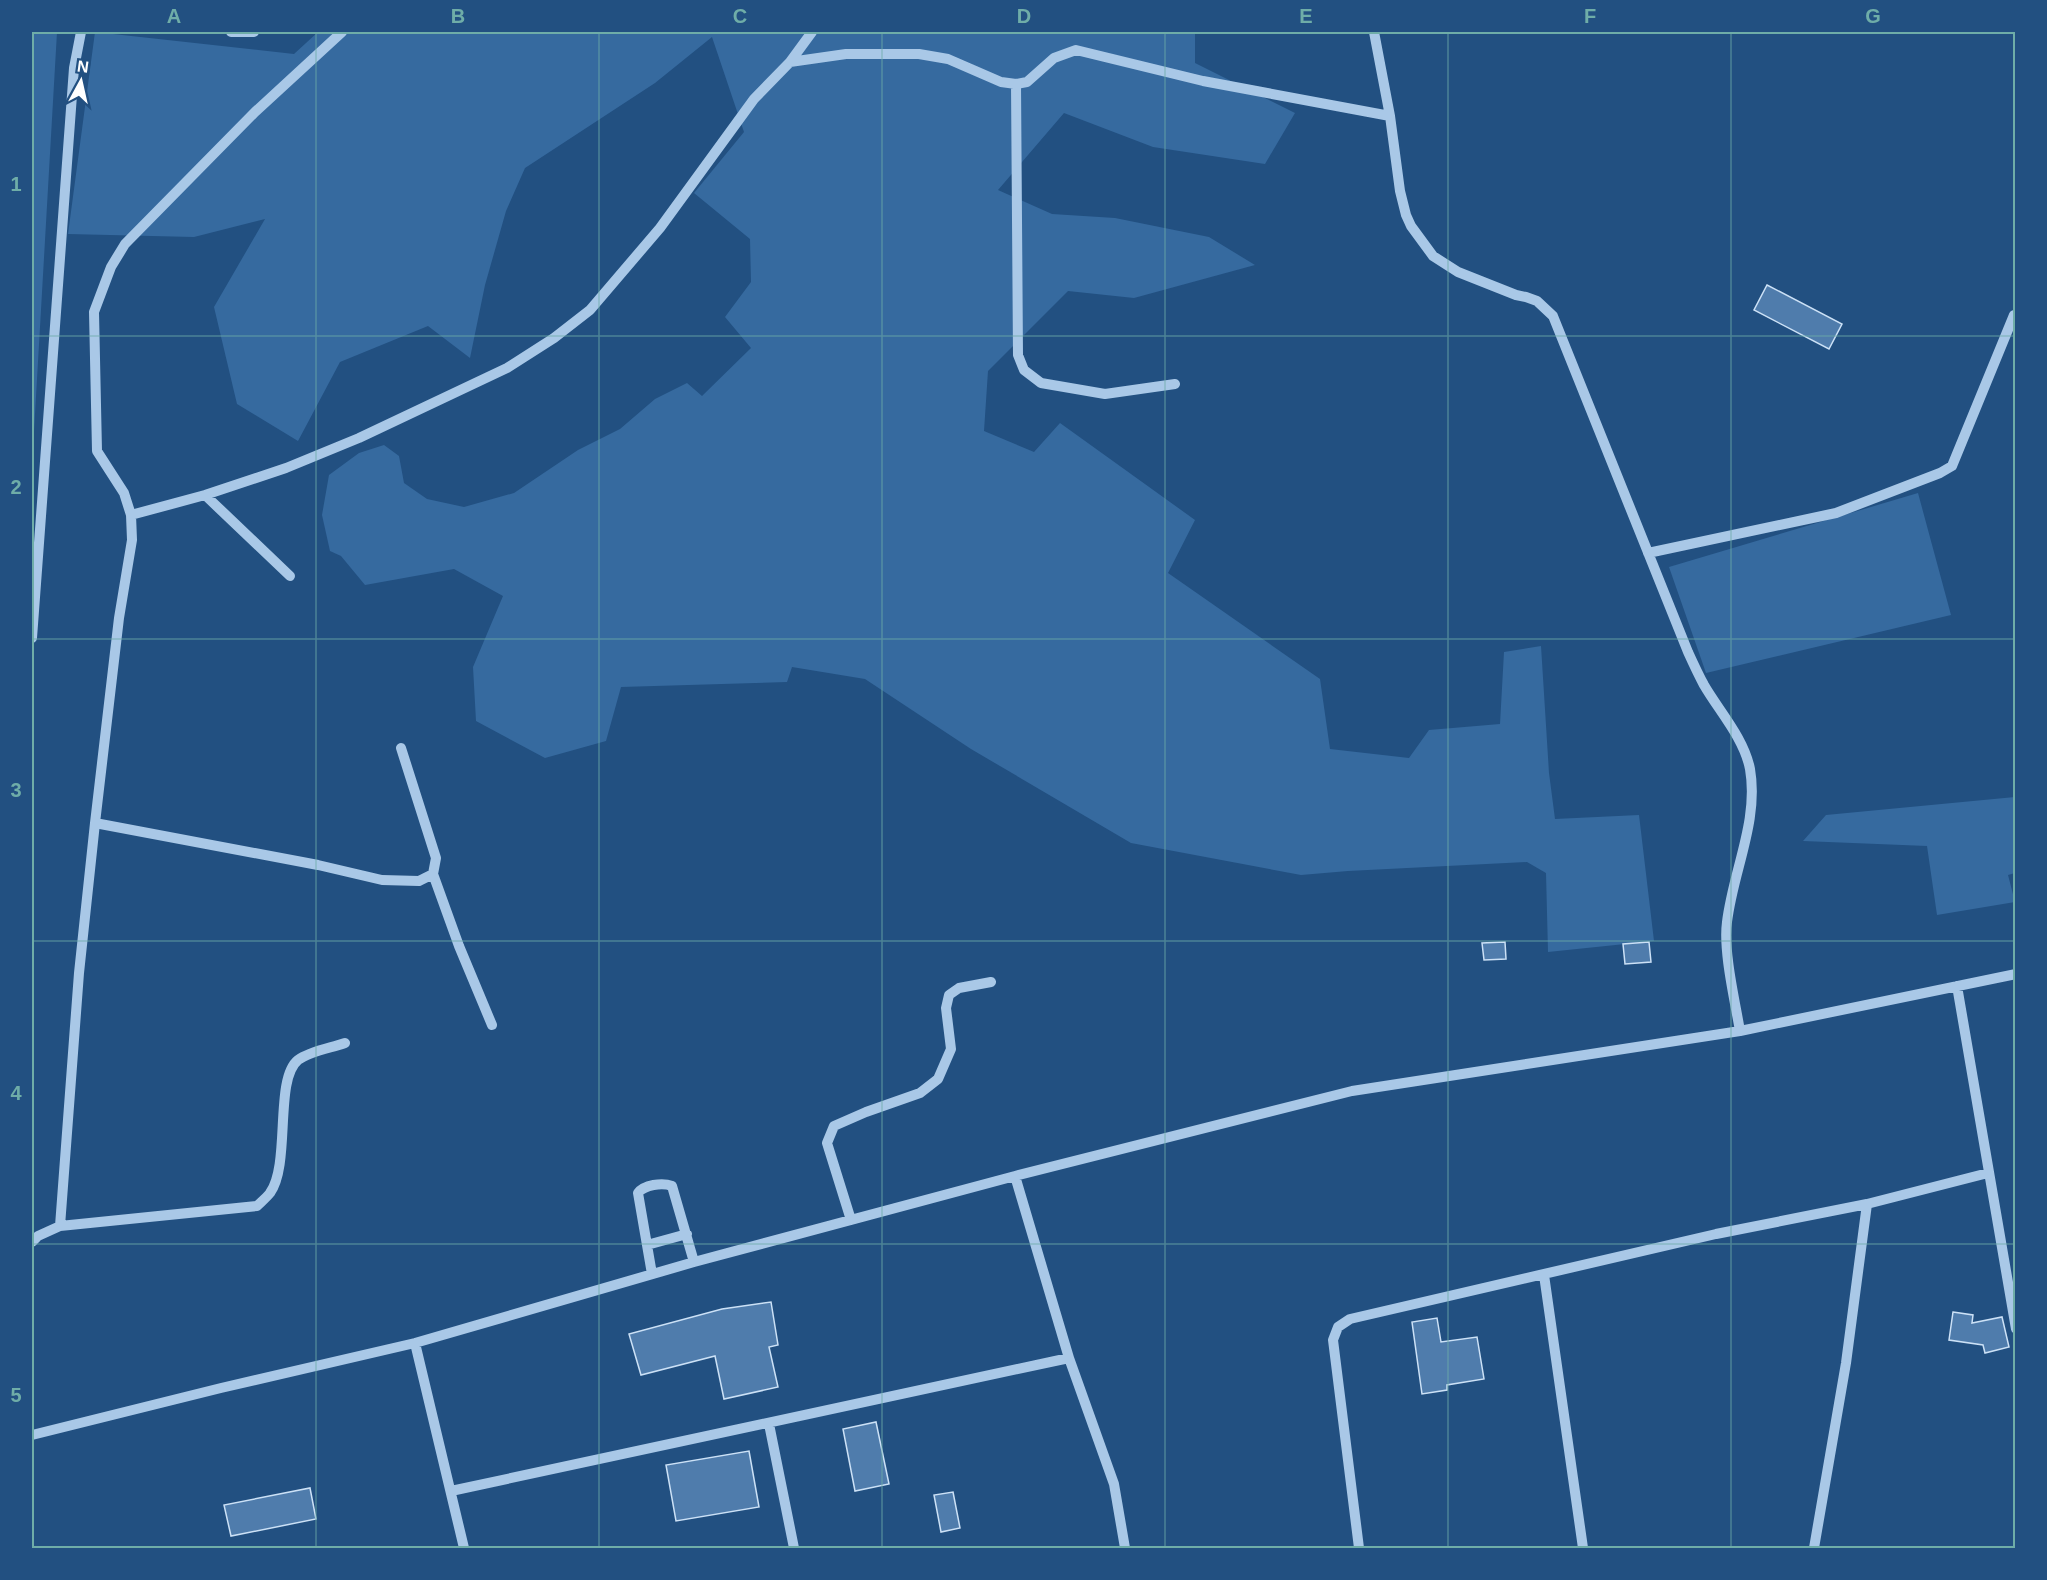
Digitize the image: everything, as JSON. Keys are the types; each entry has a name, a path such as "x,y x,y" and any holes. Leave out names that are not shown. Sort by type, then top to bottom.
{"street":[{"path":"32,638 74,68 81,32"},
{"path":"231,32 254,32"},
{"path":"60,1227 79,973 94,824 119,618 132,540 131,515 124,493 97,451 94,312 111,267 125,244 255,112 342,32"},
{"path":"131,515 205,495 286,468 358,438 507,368 554,338 590,310 660,228 754,99 790,62 812,32"},
{"path":"1374,32 1390,116 1400,191 1411,226 1433,256 1458,272 1516,295 1538,301 1553,316 1688,652 1702,682 1745,753 1750,770 1752,798 1726,924 1727,948 1740,1031"},
{"path":"790,62 846,54 919,54 948,58 1001,82 1016,84 1027,82 1054,58 1076,50 1203,81 1390,116"},
{"path":"1016,84 1018,355 1024,370 1041,382 1106,394 1175,384"},
{"path":"1648,553 1836,513 1940,473 1952,466 2014,315"},
{"path":"205,495 290,576"},
{"path":"401,748 436,858 433,874 459,946 492,1025"},
{"path":"94,824 307,862 382,880 419,880 433,874"},
{"path":"32,1435 415,1343 694,1262 1016,1176 1352,1091 1740,1031 2016,974"},
{"path":"851,1220 827,1143 834,1126 920,1093 938,1079 951,1049 946,1008 949,995 959,988 991,982"},
{"path":"1957,986 2016,1329"},
{"path":"32,1242 38,1236 60,1227 257,1206 271,1192 280,1165 288,1078 297,1061 345,1043"},
{"path":"1359,1548 1333,1340 1338,1327 1350,1319 1716,1234 1867,1204 1988,1173"},
{"path":"1016,1176 1069,1358 1114,1484 1125,1548"},
{"path":"652,1274 638,1193 642,1188 665,1183 672,1186 694,1262"},
{"path":"1814,1548 1846,1363 1867,1204"},
{"path":"647,1245 687,1234"},
{"path":"1544,1275 1583,1548"},
{"path":"415,1343 464,1548"},
{"path":"451,1491 1069,1358"},
{"path":"768,1424 794,1548"}],"shaded area":[{"path":"32,32 57,32 32,466"},
{"path":"95,32 294,54 318,32 1195,32 1195,63 1295,113 1265,164 1153,147 1064,113 998,190 1052,214 1115,218 1209,237 1255,265 1134,298 1068,291 988,371 984,431 1034,452 1060,423 1195,520 1168,573 1320,679 1330,749 1409,758 1429,730 1500,724 1504,652 1541,646 1549,773 1555,819 1639,815 1654,941 1548,952 1546,873 1527,862 1301,875 1131,843 971,749 865,679 792,667 787,682 621,687 606,741 545,758 476,721 473,667 503,596 454,569 365,585 341,556 330,551 322,515 329,475 359,453 384,445 399,456 404,483 427,499 464,507 514,493 578,450 620,429 655,399 687,383 702,396 751,348 725,317 751,282 750,239 694,193 744,132 712,37 655,83 525,168 506,211 485,285 470,358 428,326 340,362 298,441 237,404 214,307 265,219 194,237 68,234"},
{"path":"1918,493 1951,615 1706,673 1669,567"},
{"path":"2015,797 2015,873 2008,875 2015,902 1937,915 1927,846 1803,841 1826,815"}],"building":[{"path":"1767,285 1842,324 1829,349 1754,310"},
{"path":"1505,942 1506,959 1484,960 1482,943"},
{"path":"1649,942 1651,962 1625,964 1623,944"},
{"path":"771,1302 778,1345 769,1347 778,1387 724,1399 715,1356 641,1375 629,1334 722,1309"},
{"path":"1953,1312 1973,1315 1972,1323 2002,1317 2009,1347 1985,1353 1983,1345 1949,1340"},
{"path":"1437,1318 1441,1342 1477,1337 1484,1379 1447,1385 1447,1390 1422,1394 1412,1322"},
{"path":"876,1422 889,1484 855,1491 843,1429"},
{"path":"749,1451 759,1507 676,1521 666,1465"},
{"path":"310,1488 316,1519 231,1536 224,1505"},
{"path":"953,1492 960,1528 941,1532 934,1495"}]}
